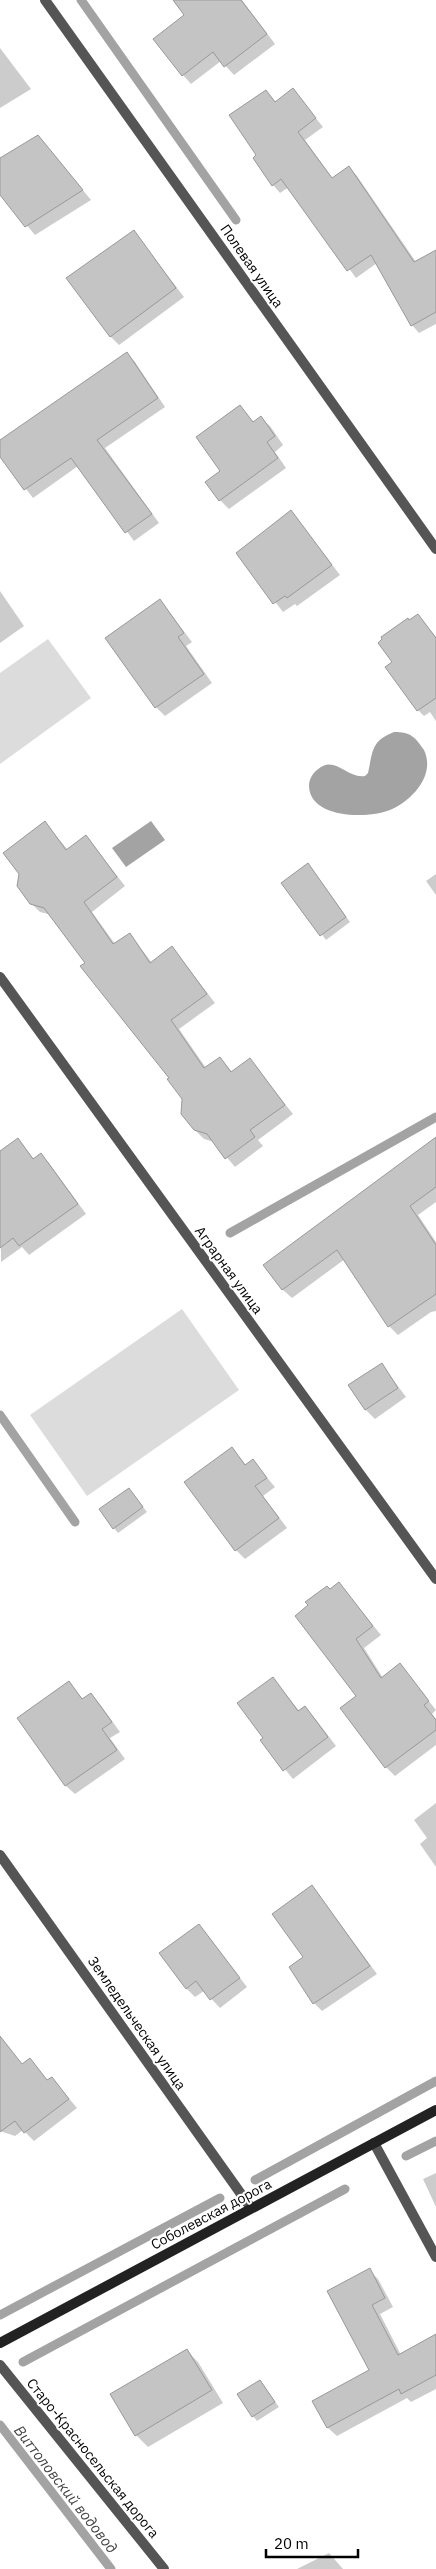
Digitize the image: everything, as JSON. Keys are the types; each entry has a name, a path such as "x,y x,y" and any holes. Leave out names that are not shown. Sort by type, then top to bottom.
{"street":[{"name":"Полевая улица","path":"45,0 436,549"},
{"name":"Аграрная улица","path":"0,977 436,1579"},
{"name":"Земледельческая улица","path":"0,1855 251,2208"},
{"name":"Соболевская дорога","path":"0,2343 436,2110"},
{"path":"374,2144 436,2258"},
{"name":"Старо-Красносельская дорога","path":"0,2365 164,2569"}],"shaded area":[{"path":"48,639 91,698 0,764 0,673"},
{"path":"394,732 409,734 424,750 427,759 427,769 424,778 414,794 390,810 368,815 342,814 319,805 312,797 309,786 312,775 317,770 329,765 358,776 365,776 368,773 372,753 377,743 386,735"},
{"path":"151,821 165,840 126,867 112,848"},
{"path":"182,1309 239,1390 87,1496 30,1415"}],"building":[{"path":"173,0 241,0 267,34 224,67 213,52 182,76 153,39 184,15"},
{"path":"293,88 316,118 298,132 332,178 349,166 414,262 436,250 436,312 411,326 371,255 347,271 281,179 272,186 253,158 256,155 229,115 266,90 275,102"},
{"path":"38,135 83,190 25,227 0,195 0,158"},
{"path":"134,230 176,288 110,337 66,278"},
{"path":"127,352 158,398 97,440 152,514 125,533 71,458 24,490 0,457 0,440"},
{"path":"240,405 253,422 261,416 275,436 267,442 278,458 219,501 205,482 220,471 196,437"},
{"path":"291,510 332,565 287,598 285,596 273,604 236,553"},
{"path":"160,599 184,633 178,637 204,674 155,708 105,638"},
{"path":"418,614 436,638 436,698 417,711 385,667 392,662 378,643 382,639 381,637 408,618 409,620"},
{"path":"45,821 66,850 86,835 117,877 84,902 113,944 130,933 150,963 172,946 207,994 171,1020 204,1068 220,1057 231,1072 250,1058 285,1105 250,1130 255,1137 225,1159 207,1134 194,1130 181,1114 182,1099 167,1079 169,1078 80,966 85,963 44,908 30,904 17,886 19,874 3,853"},
{"path":"308,863 346,917 320,936 281,883"},
{"path":"436,1137 436,1187 410,1206 436,1245 436,1294 388,1327 337,1250 282,1290 263,1265"},
{"path":"18,1138 33,1159 41,1153 78,1204 19,1246 13,1238 0,1248 0,1151"},
{"path":"382,1363 398,1388 365,1410 348,1385"},
{"path":"232,1447 245,1465 253,1459 267,1478 255,1486 279,1518 235,1551 184,1482"},
{"path":"129,1488 143,1507 113,1529 99,1509"},
{"path":"339,1582 373,1626 356,1639 381,1678 400,1663 429,1701 424,1705 436,1720 436,1730 385,1768 340,1708 356,1696 295,1616 308,1605 305,1602 327,1586 330,1589"},
{"path":"273,1677 298,1711 305,1706 328,1737 283,1771 260,1740 263,1738 237,1703"},
{"path":"69,1681 82,1699 91,1693 112,1722 102,1729 117,1750 65,1786 17,1718"},
{"path":"312,1885 370,1966 313,2004 289,1967 303,1957 272,1914"},
{"path":"199,1924 240,1978 210,2000 196,1981 186,1989 159,1953"},
{"path":"0,2036 22,2064 30,2058 47,2080 52,2077 69,2099 24,2133 15,2121 0,2132"},
{"path":"370,2268 385,2298 372,2305 398,2355 436,2334 436,2375 401,2394 399,2389 327,2428 312,2401 369,2370 327,2291"},
{"path":"187,2349 212,2390 135,2436 110,2394"},
{"path":"260,2380 275,2402 252,2417 237,2394"}],"waterway":[{"path":"81,0 236,220"},
{"path":"230,1233 436,1117"},
{"path":"0,1415 75,1522"},
{"path":"255,2180 436,2081"},
{"path":"406,2156 436,2141"},
{"path":"23,2362 345,2189"},
{"path":"0,2315 220,2198"},
{"name":"Виттоловский водовод","path":"0,2425 111,2569"}]}
